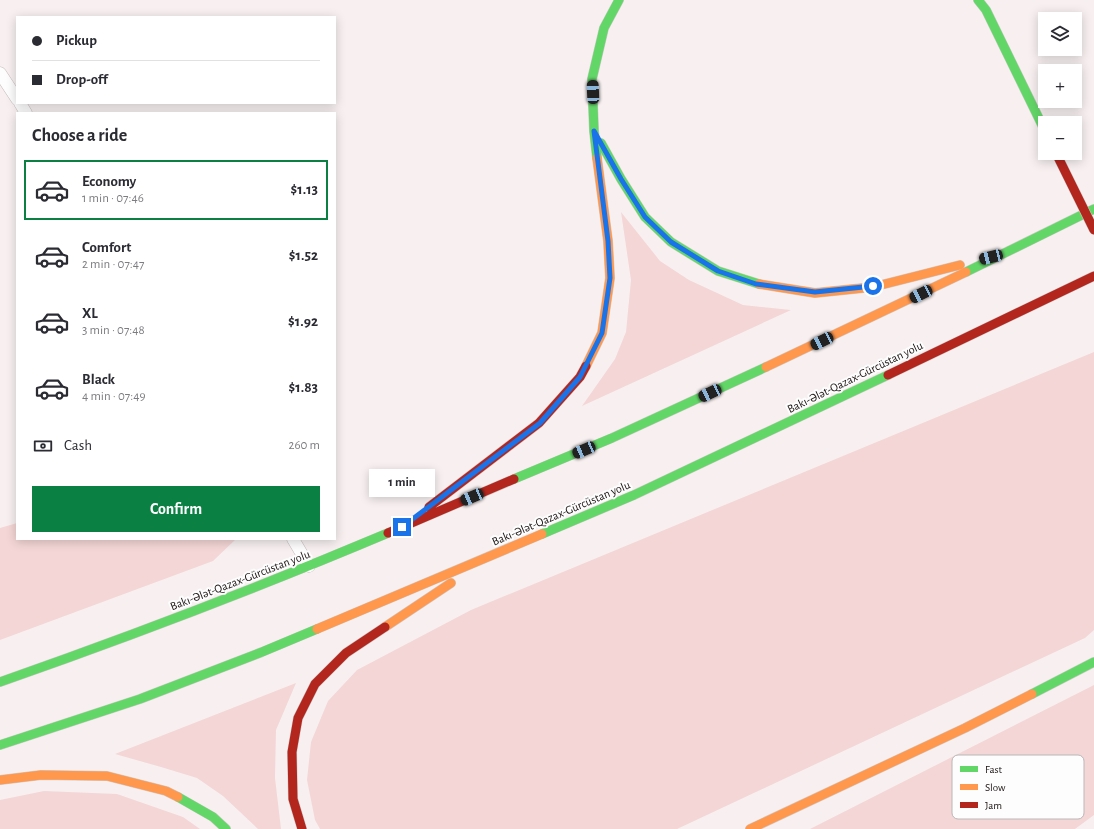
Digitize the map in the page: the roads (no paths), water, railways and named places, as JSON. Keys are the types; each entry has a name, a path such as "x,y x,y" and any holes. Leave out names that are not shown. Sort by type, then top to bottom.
{"highway":[{"path":"402,527 540,423 580,377 602,333 610,278 608,241 594,131 592,79 604,28 619,0"},
{"path":"978,0 986,10 1038,117"},
{"path":"594,131 621,179 645,217 671,242 718,271 756,284 815,292 873,286 1006,253"},
{"path":"1059,160 1094,230"},
{"name":"Bakı-Ələt-Qazax-Gürcüstan yolu","path":"0,682 119,640 309,566 612,438 808,348 1094,209"},
{"name":"Bakı-Ələt-Qazax-Gürcüstan yolu","path":"0,745 140,699 233,663 634,495 1094,276"},
{"path":"302,829 293,799 292,752 298,718 315,684 346,653 493,555"},
{"path":"750,829 965,728 1094,662"},
{"path":"0,780 41,775 107,776 166,791 213,817 226,829"}],"lane":[{"path":"0,72 16,97"},
{"path":"295,540 309,566"}]}
